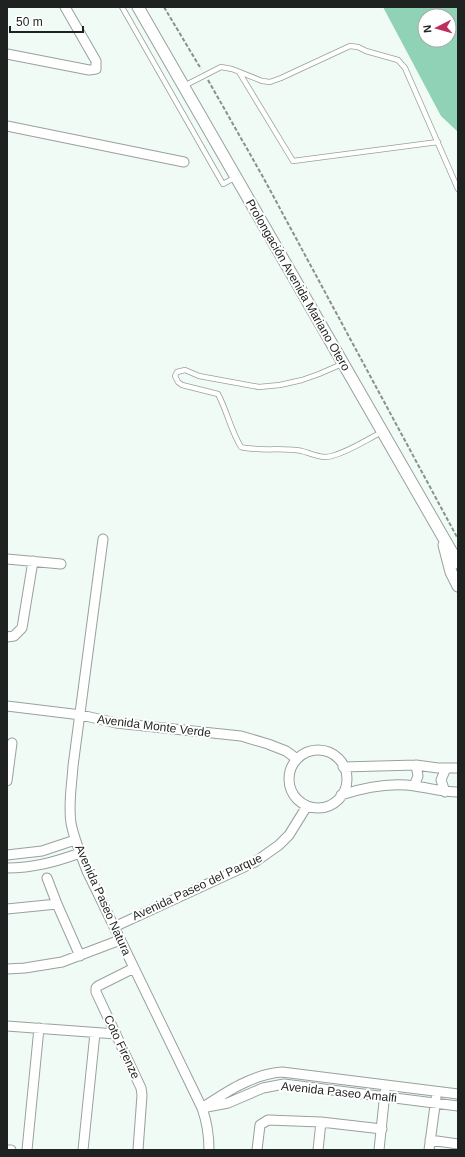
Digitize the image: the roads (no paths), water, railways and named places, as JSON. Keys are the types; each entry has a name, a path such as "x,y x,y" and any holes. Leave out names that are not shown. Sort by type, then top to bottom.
{"street":[{"path":"7,54 89,70 96,69 96,61 65,7"},
{"name":"Prolongación Avenida Mariano Otero","path":"138,7 458,563"},
{"path":"7,126 184,162"},
{"path":"441,533 450,572 458,586"},
{"name":"Avenida Paseo Natura","path":"103,539 81,715 73,766 71,822 80,853 120,940 202,1108 206,1119 209,1137 208,1150"},
{"path":"7,558 61,564"},
{"path":"7,636 14,636 22,628 33,561"},
{"name":"Avenida Monte Verde","path":"7,706 81,715 116,723 241,736 286,751 297,759"},
{"path":"7,781 12,743"},
{"path":"319,750 325,751 336,757 343,767 346,781 341,795 334,803 323,808 307,806 302,803 294,795 289,785 289,774 294,763 307,752 319,750"},
{"path":"343,767 416,765 458,768"},
{"path":"414,786 418,776 416,765"},
{"path":"445,792 441,780 446,768"},
{"path":"341,795 358,790 395,784 445,792 458,792"},
{"name":"Avenida Paseo del Parque","path":"114,926 261,858 279,845 289,835 307,806"},
{"path":"7,855 42,851 75,840"},
{"path":"7,868 28,868 45,865 80,853"},
{"path":"47,878 80,956"},
{"path":"7,908 57,904"},
{"path":"7,969 25,968 62,962 120,940"},
{"name":"Coto Firenze","path":"134,968 96,988 97,996 141,1088 142,1095 138,1150"},
{"path":"7,1026 116,1034"},
{"path":"27,1150 39,1028"},
{"path":"83,1150 95,1033"},
{"name":"Avenida Paseo Amalfi","path":"202,1108 222,1094 252,1080 272,1073 282,1072 458,1094"},
{"name":"Avenida Paseo Amalfi","path":"202,1108 228,1103 263,1088 284,1084 458,1106"},
{"path":"379,1150 386,1084"},
{"path":"429,1150 438,1091"},
{"path":"257,1150 260,1125 268,1120 321,1122 382,1129"},
{"path":"318,1150 321,1122"},
{"path":"430,1140 458,1144"}],"lane":[{"path":"122,7 223,184 236,177"},
{"path":"184,86 221,67 232,68 262,81 270,82 350,46 358,47 366,51 398,60 405,68 458,190"},
{"path":"239,72 293,161 438,142"},
{"path":"343,363 319,374 280,386 259,387 199,376 184,370 177,372 175,376 182,385 218,394 241,447 267,450 301,451 323,457 332,456 383,431"}]}
